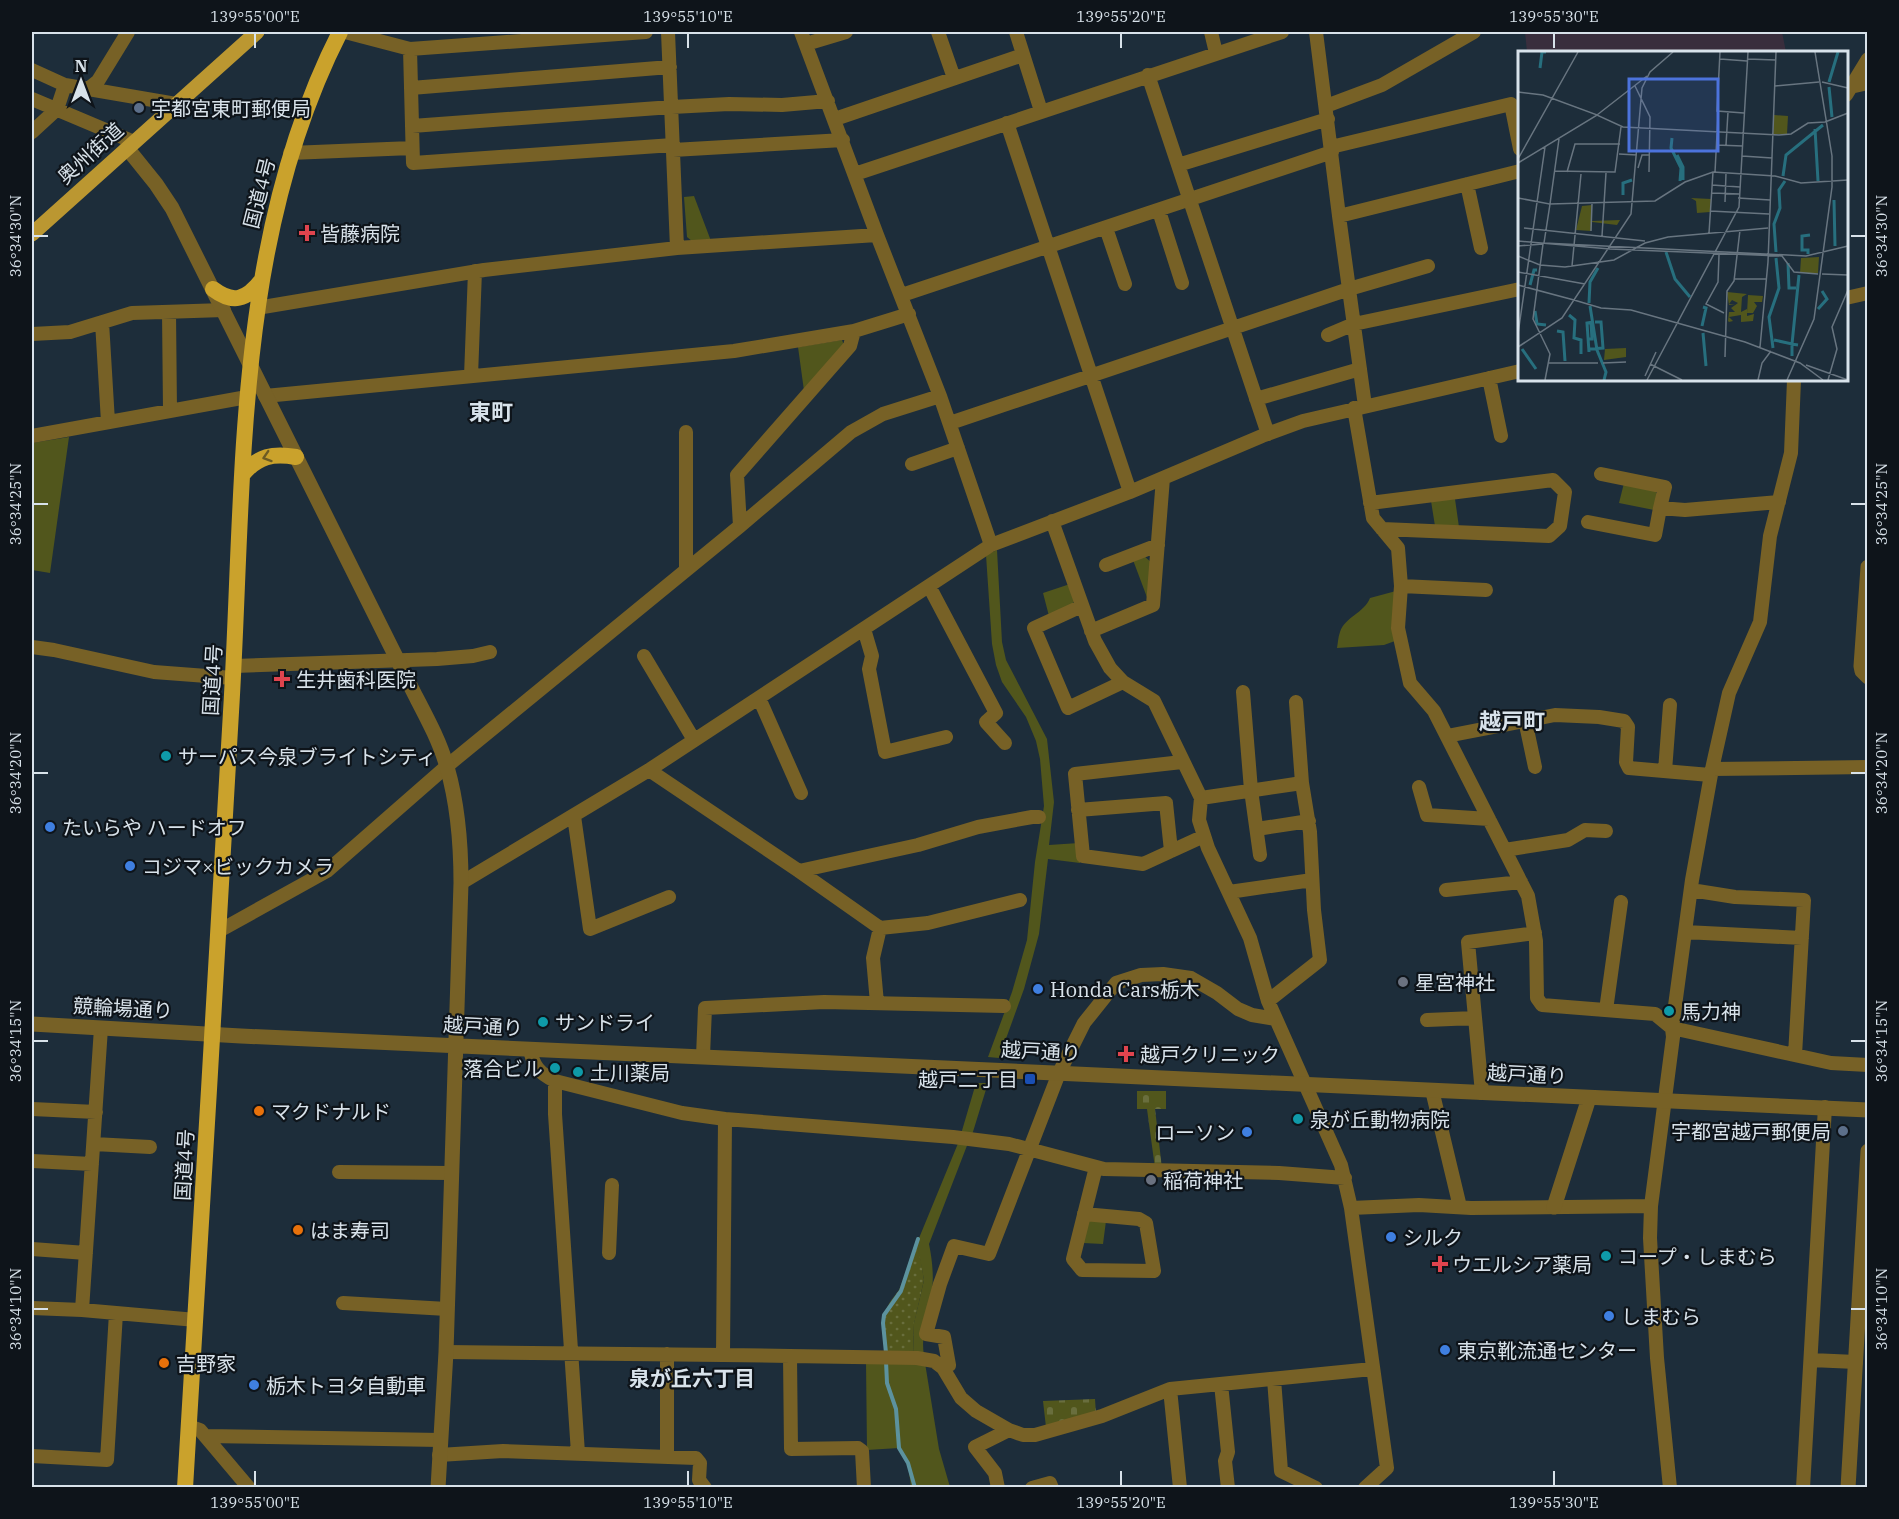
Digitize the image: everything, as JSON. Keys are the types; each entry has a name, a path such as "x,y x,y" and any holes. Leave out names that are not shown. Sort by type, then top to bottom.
{"highway":[{"name":"国道4号","path":"185,1488 234,672 250,361 261,281 290,153 312,89 340,32"},
{"path":"213,289 222,296 245,297 254,291 261,281"},
{"path":"243,474 252,464 266,456 280,454 296,457"}],"main road":[{"name":"奥州街道","path":"32,234 257,32"}],"street":[{"path":"88,89 98,81 128,32"},
{"path":"345,32 392,38 410,49 646,32"},
{"path":"668,32 677,248"},
{"path":"846,32 803,38 940,396 991,545"},
{"path":"938,32 954,78"},
{"path":"1016,32 1041,111"},
{"path":"1211,32 1216,53"},
{"path":"855,174 1282,32"},
{"path":"1316,32 1360,369 1360,407 1370,503 1373,518 1398,548 1401,586 1398,628 1410,683 1434,711 1528,896 1535,933 1537,998 1542,1005 1655,1014 1672,1028 1831,1063 1868,1065"},
{"path":"1178,165 1327,112 1382,85 1474,32"},
{"path":"410,49 412,163 843,140"},
{"path":"835,119 1023,55"},
{"path":"1848,90 1868,59"},
{"path":"411,88 670,67"},
{"path":"32,70 65,85 176,104"},
{"path":"1148,75 1268,434"},
{"path":"1848,90 1868,83"},
{"path":"32,132 57,109 65,85"},
{"path":"32,99 130,145 172,208 433,731 447,766 456,808 461,883 446,1352 438,1488"},
{"path":"412,126 672,107 729,104 782,105 828,100"},
{"path":"902,295 1190,201 1332,150 1511,104 1518,139"},
{"path":"1007,123 1130,492"},
{"path":"290,153 412,148"},
{"path":"1339,216 1518,171"},
{"path":"1467,184 1481,248"},
{"path":"1159,211 1182,284"},
{"path":"1106,228 1125,284"},
{"path":"256,308 475,271 677,248 877,235"},
{"path":"950,423 1349,289 1428,266"},
{"path":"471,376 475,271"},
{"path":"1328,335 1354,324 1518,289"},
{"path":"1848,298 1868,293"},
{"path":"32,334 70,332 132,313 224,310"},
{"path":"170,312 170,411"},
{"path":"265,396 734,351 854,331 909,314"},
{"path":"102,322 108,422"},
{"path":"740,526 737,475 850,346 854,331"},
{"path":"1256,399 1360,369"},
{"path":"461,883 649,770 991,545 1130,492 1303,421 1518,371"},
{"path":"1489,378 1501,436"},
{"path":"1670,1488 1657,1358 1650,1238 1651,1206 1685,932 1711,772 1729,693 1760,622 1770,536 1791,453 1794,381"},
{"path":"219,931 327,871 447,766 687,570 851,432 883,414 940,396"},
{"path":"32,436 247,397"},
{"path":"686,432 687,570"},
{"path":"912,464 958,448"},
{"path":"1588,522 1655,535 1665,487 1601,474"},
{"path":"1091,631 1153,605 1163,478"},
{"path":"1370,503 1553,480 1565,492 1560,526 1550,536 1382,529"},
{"path":"1660,508 1685,510 1779,502"},
{"path":"1052,521 1091,631 1110,668 1123,682 1154,701 1201,798 1199,820 1204,836 1250,938 1268,1001 1341,1165 1351,1208 1387,1468 1365,1488"},
{"path":"1106,565 1158,545"},
{"path":"1868,567 1861,666 1862,671 1868,677"},
{"path":"929,586 996,713 986,722 1005,743"},
{"path":"1401,586 1486,590"},
{"path":"1082,606 1034,628 1068,708 1123,682"},
{"path":"864,629 872,656 869,669 885,752 946,737"},
{"path":"32,647 154,672 234,672 455,658 490,652"},
{"path":"644,656 694,740"},
{"path":"1243,692 1251,790 1260,855"},
{"path":"759,698 801,793"},
{"path":"1268,1001 1320,960 1314,910 1309,821 1302,783 1296,702"},
{"path":"1665,771 1670,705"},
{"path":"1447,736 1555,715 1599,717 1624,721 1628,727 1626,762 1629,768 1711,772 1868,767"},
{"path":"1525,720 1535,767"},
{"path":"1182,762 1074,774 1083,856 1143,864 1204,836"},
{"path":"649,770 800,871 880,928 928,922 1020,900"},
{"path":"1201,798 1302,783"},
{"path":"1419,787 1427,814 1489,819"},
{"path":"1078,810 1166,803 1172,851"},
{"path":"574,816 590,929 669,897"},
{"path":"800,871 918,845 978,828 1038,817"},
{"path":"1257,829 1309,821"},
{"path":"1505,849 1568,840 1585,830 1606,831"},
{"path":"1229,892 1312,880"},
{"path":"1446,890 1521,882"},
{"path":"1691,890 1735,897 1804,900 1795,1055"},
{"path":"1606,1010 1621,902"},
{"path":"877,1003 873,958 880,928"},
{"path":"1685,932 1802,938"},
{"path":"1482,1093 1468,942 1535,933"},
{"path":"942,1368 949,1365 944,1336 926,1334 940,1284 954,1246 989,1254 1059,1073 1084,1023 1116,983 1141,975 1163,974 1191,978 1238,1009 1252,1015 1276,1019"},
{"path":"703,1056 705,1008 824,1002 1004,1006"},
{"path":"1427,1020 1475,1018"},
{"name":"競輪場通り","path":"32,1024 212,1035"},
{"path":"82,1310 101,1028"},
{"name":"越戸通り","path":"212,1035 1867,1109"},
{"path":"530,1049 534,1065 539,1072 555,1081 682,1113 724,1119 953,1137 1009,1144 1104,1169 1279,1173 1345,1178"},
{"path":"555,1081 555,1114 578,1453"},
{"path":"1432,1090 1460,1207"},
{"path":"1554,1208 1589,1098"},
{"path":"1803,1488 1825,1107"},
{"path":"32,1109 96,1112"},
{"path":"723,1354 724,1119"},
{"path":"94,1144 150,1147"},
{"path":"1848,1488 1861,1387 1856,1362 1868,1151"},
{"path":"32,1161 92,1164"},
{"path":"1084,1214 1138,1219 1146,1223 1154,1271 1082,1270 1073,1259 1084,1214 1096,1167"},
{"path":"339,1172 451,1173"},
{"path":"609,1252 612,1185"},
{"path":"1351,1208 1419,1205 1554,1208 1651,1206"},
{"path":"32,1249 86,1253"},
{"path":"343,1303 447,1309"},
{"path":"32,1308 196,1320"},
{"path":"32,1456 107,1460 116,1313"},
{"path":"446,1352 917,1358 934,1361 942,1368 961,1398 976,1411 1009,1430 1023,1435 1035,1435 1102,1416 1170,1389 1372,1369"},
{"path":"667,1354 667,1457"},
{"path":"790,1356 791,1449 858,1448 862,1450 864,1488"},
{"path":"1811,1360 1856,1362"},
{"path":"1274,1379 1281,1471 1316,1488"},
{"path":"1221,1384 1228,1452 1225,1461 1228,1488"},
{"path":"1170,1389 1180,1488"},
{"path":"189,1426 200,1430 249,1488"},
{"path":"998,1488 994,1473 975,1447 1009,1430"},
{"path":"205,1436 696,1458 700,1462 699,1480 705,1488"},
{"path":"1032,1488 1050,1483 1052,1488"}],"shaded area":[{"path":"1525,32 1782,32 1786,51 1527,51"}],"green space":[{"path":"694,196 711,241 693,242 687,237 684,197"},
{"path":"842,340 846,351 805,398 798,347"},
{"path":"69,437 50,573 32,570 32,443"},
{"path":"1624,483 1654,489 1657,494 1654,510 1619,503"},
{"path":"1455,499 1459,527 1435,526 1431,501"},
{"path":"997,550 1002,642 1006,660 1047,739 1054,802 1049,845 1079,843 1080,863 1048,859 1039,934 1024,989 999,1058 988,1057 1012,992 1027,940 1035,862 1044,806 1036,741 1026,717 1002,682 992,644 986,555"},
{"path":"1144,556 1152,563 1148,600 1133,560"},
{"path":"1070,584 1075,600 1071,607 1049,616 1043,593"},
{"path":"1396,591 1395,641 1384,645 1337,648 1342,627 1363,608 1370,598"},
{"path":"976,1083 988,1083 972,1135 961,1134"},
{"path":"1137,1091 1166,1091 1166,1109 1155,1109 1162,1168 1155,1168 1147,1109 1137,1109"},
{"path":"959,1141 968,1143 929,1244 933,1285 924,1331 924,1355 913,1355 914,1323 924,1280 917,1243"},
{"path":"1090,1219 1106,1221 1103,1244 1083,1243 1085,1222"},
{"path":"918,1242 924,1280 914,1324 913,1355 885,1355 882,1317 899,1290"},
{"path":"866,1362 925,1363 939,1449 950,1487 911,1487 908,1464 899,1448 867,1450"},
{"path":"1095,1399 1096,1414 1046,1427 1043,1401"}],"waterway":[{"path":"886,1353 884,1315 901,1291 918,1239"},
{"path":"886,1361 887,1383 896,1409 899,1448 908,1463 915,1488"}],"place":[{"name":"宇都宮東町郵便局","path":"139,108"},
{"name":"皆藤病院","path":"307,233"},
{"name":"生井歯科医院","path":"282,679"},
{"name":"サーパス今泉ブライトシティ","path":"166,756"},
{"name":"たいらや ハードオフ","path":"50,827"},
{"name":"コジマ×ビックカメラ","path":"130,866"},
{"name":"星宮神社","path":"1403,982"},
{"name":"Honda Cars栃木","path":"1038,989"},
{"name":"馬力神","path":"1669,1011"},
{"name":"サンドライ","path":"543,1022"},
{"name":"越戸クリニック","path":"1126,1054"},
{"name":"落合ビル","path":"555,1068"},
{"name":"土川薬局","path":"578,1072"},
{"name":"越戸二丁目","path":"1030,1079"},
{"name":"マクドナルド","path":"259,1111"},
{"name":"泉が丘動物病院","path":"1298,1119"},
{"name":"宇都宮越戸郵便局","path":"1843,1131"},
{"name":"ローソン","path":"1247,1132"},
{"name":"稲荷神社","path":"1151,1180"},
{"name":"はま寿司","path":"298,1230"},
{"name":"シルク","path":"1391,1237"},
{"name":"コープ・しまむら","path":"1606,1256"},
{"name":"ウエルシア薬局","path":"1440,1264"},
{"name":"しまむら","path":"1609,1316"},
{"name":"東京靴流通センター","path":"1445,1350"},
{"name":"吉野家","path":"164,1363"},
{"name":"栃木トヨタ自動車","path":"254,1385"}],"district":[{"name":"東町","path":"491,411"},
{"name":"越戸町","path":"1512,720"},
{"name":"泉が丘六丁目","path":"692,1378"}]}
